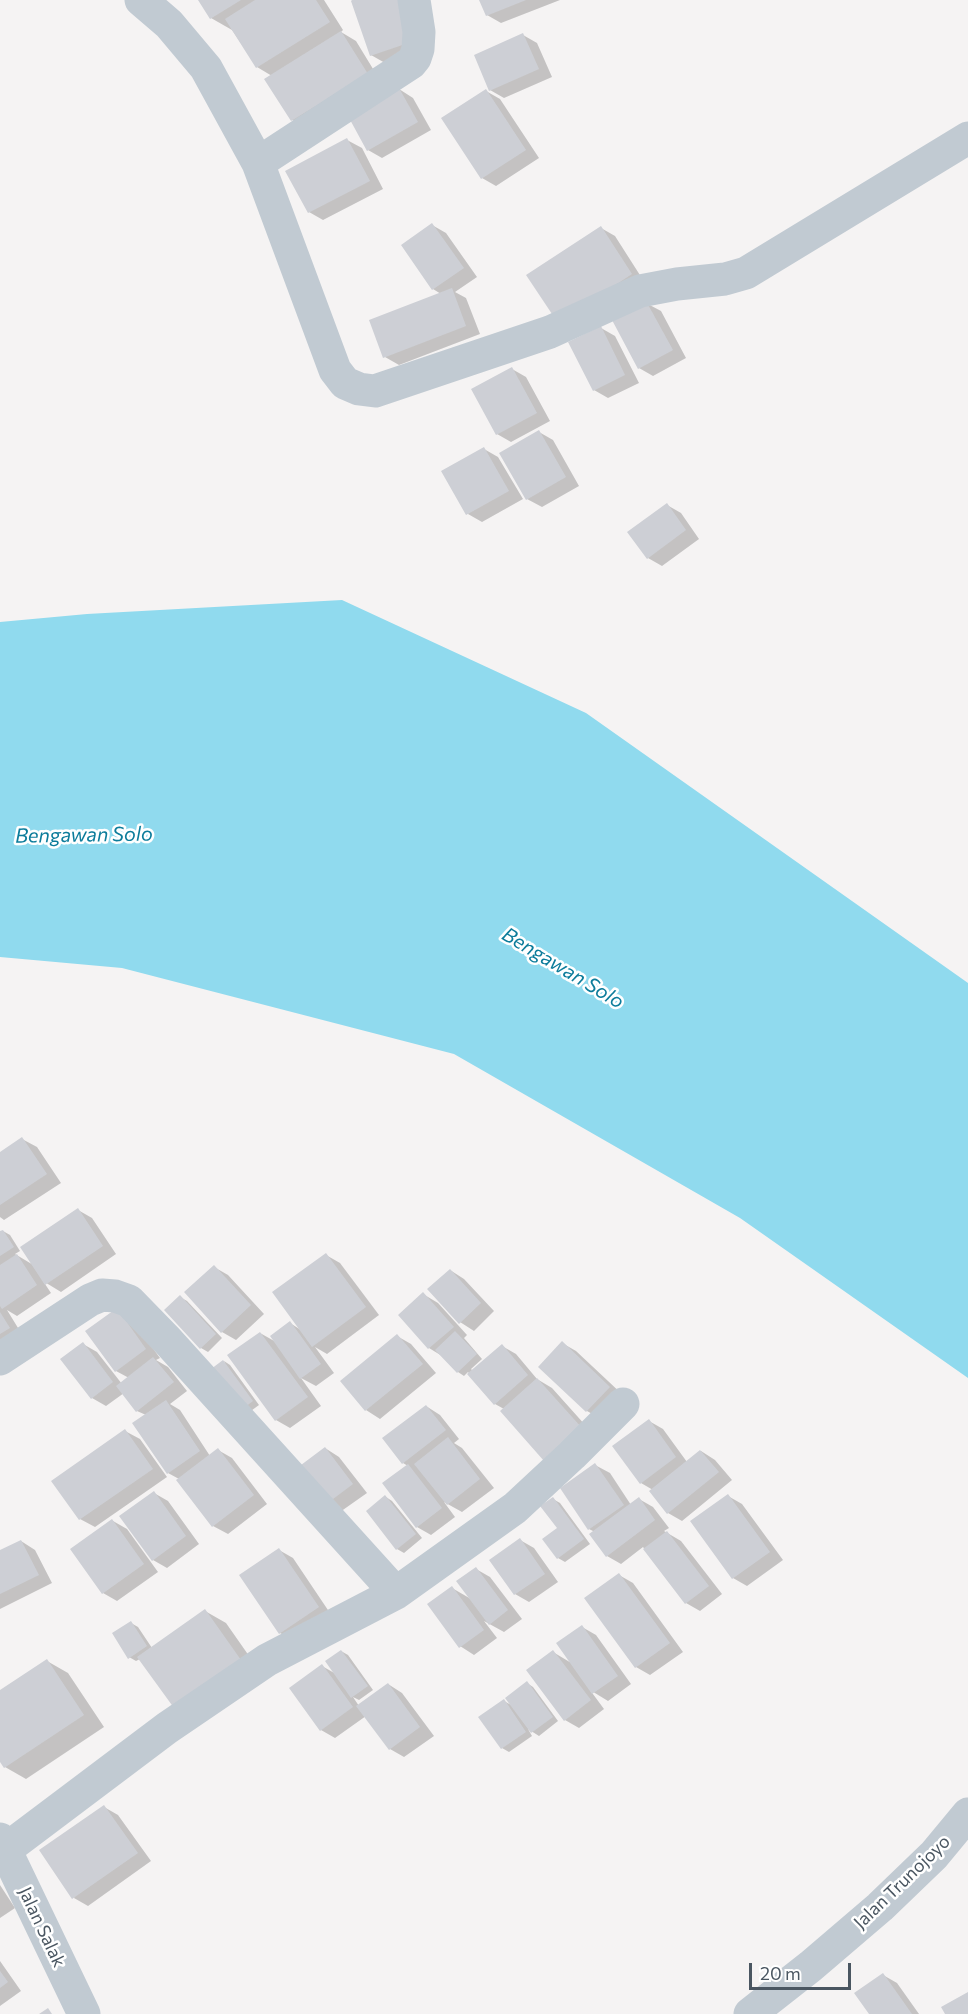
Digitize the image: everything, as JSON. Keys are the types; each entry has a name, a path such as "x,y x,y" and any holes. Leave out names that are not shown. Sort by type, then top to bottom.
{"street":[{"path":"141,0 169,24 206,68 258,163 335,369 345,383 359,389 375,391 550,332 640,291 725,279 746,273 968,138"},
{"path":"258,163 411,63 415,58 418,40 414,0"},
{"path":"0,1359 90,1300 102,1295 115,1296 129,1301 396,1593"},
{"path":"3,1845 267,1660 396,1593 516,1508 623,1404"},
{"name":"Jalan Trunojoyo","path":"750,2014 880,1907 934,1855 968,1814"},
{"name":"Jalan Salak","path":"3,1845 84,2014"}],"water":[{"name":"Bengawan Solo","path":"342,600 586,713 968,983 968,1378 740,1218 454,1054 122,968 0,957 0,622 87,614"}],"building":[{"path":"198,0 241,0 210,19"},
{"path":"255,0 316,0 330,22 256,68 225,19"},
{"path":"352,0 403,0 417,40 370,56"},
{"path":"479,0 526,0 486,16"},
{"path":"341,31 368,74 291,121 264,79"},
{"path":"523,33 539,69 489,91 474,55"},
{"path":"399,88 418,122 367,151 348,116"},
{"path":"486,89 526,150 481,179 441,118"},
{"path":"347,138 370,181 308,213 285,171"},
{"path":"432,223 464,268 432,290 401,245"},
{"path":"601,226 632,274 558,323 526,275"},
{"path":"452,288 466,326 383,358 369,320"},
{"path":"646,301 673,350 638,369 612,320"},
{"path":"601,326 625,375 593,391 568,342"},
{"path":"512,367 537,413 496,435 471,389"},
{"path":"539,430 566,477 526,500 499,453"},
{"path":"484,447 509,491 466,515 441,471"},
{"path":"667,503 686,530 647,559 627,532"},
{"path":"22,1137 47,1174 0,1205 0,1152"},
{"path":"78,1208 103,1246 45,1285 20,1247"},
{"path":"3,1230 14,1247 0,1256 0,1231"},
{"path":"326,1253 366,1307 312,1347 272,1292"},
{"path":"17,1254 37,1285 2,1309 0,1306 0,1265"},
{"path":"214,1265 251,1305 221,1333 184,1292"},
{"path":"450,1269 481,1303 459,1324 427,1289"},
{"path":"423,1292 454,1327 428,1349 398,1315"},
{"path":"180,1295 216,1334 200,1349 164,1310"},
{"path":"117,1308 146,1349 115,1372 85,1331"},
{"path":"0,1312 10,1328 0,1334"},
{"path":"290,1321 321,1364 300,1379 270,1336"},
{"path":"455,1331 477,1354 457,1373 435,1350"},
{"path":"260,1332 308,1397 275,1421 227,1355"},
{"path":"397,1334 423,1364 365,1411 340,1381"},
{"path":"562,1341 610,1387 586,1412 538,1367"},
{"path":"83,1342 113,1382 91,1399 60,1359"},
{"path":"502,1344 528,1375 494,1405 467,1374"},
{"path":"153,1357 174,1382 136,1412 116,1386"},
{"path":"223,1360 253,1401 237,1413 207,1372"},
{"path":"537,1378 582,1428 544,1461 500,1411"},
{"path":"166,1400 200,1451 167,1474 132,1423"},
{"path":"426,1405 446,1430 402,1464 382,1438"},
{"path":"649,1419 676,1457 640,1484 612,1446"},
{"path":"125,1429 153,1469 79,1520 51,1481"},
{"path":"448,1437 480,1479 447,1505 414,1464"},
{"path":"325,1447 353,1484 325,1505 297,1468"},
{"path":"218,1448 254,1495 212,1527 176,1480"},
{"path":"700,1450 719,1472 667,1514 649,1491"},
{"path":"595,1463 624,1505 588,1530 560,1488"},
{"path":"408,1464 442,1508 416,1528 382,1483"},
{"path":"154,1491 186,1536 152,1561 119,1516"},
{"path":"728,1494 770,1552 732,1579 690,1521"},
{"path":"385,1495 416,1534 396,1550 366,1511"},
{"path":"553,1497 584,1539 557,1559 542,1539 557,1528 540,1506"},
{"path":"639,1497 655,1520 606,1557 589,1534"},
{"path":"112,1519 144,1564 102,1594 70,1549"},
{"path":"667,1531 709,1586 685,1604 643,1549"},
{"path":"520,1538 545,1574 514,1595 489,1560"},
{"path":"21,1540 39,1575 0,1594 0,1550"},
{"path":"279,1548 319,1607 279,1634 239,1575"},
{"path":"476,1567 508,1610 489,1625 456,1581"},
{"path":"619,1573 670,1643 635,1668 584,1598"},
{"path":"452,1586 484,1630 459,1648 427,1604"},
{"path":"205,1609 241,1660 174,1708 137,1657"},
{"path":"131,1621 147,1646 128,1659 112,1633"},
{"path":"582,1625 618,1676 592,1694 556,1643"},
{"path":"341,1650 368,1686 351,1698 325,1661"},
{"path":"553,1650 591,1700 564,1721 526,1670"},
{"path":"47,1659 84,1715 4,1768 0,1762 0,1690"},
{"path":"322,1664 353,1707 320,1731 289,1688"},
{"path":"527,1681 553,1717 531,1733 505,1698"},
{"path":"388,1683 420,1727 389,1750 356,1706"},
{"path":"504,1699 526,1732 501,1749 478,1717"},
{"path":"104,1805 138,1853 72,1899 39,1850"},
{"path":"0,1971 8,1982 0,1988"},
{"path":"883,1973 912,2014 869,2014 854,1993"},
{"path":"968,1992 968,2014 945,2014 941,2007"},
{"path":"48,2008 52,2014 39,2014"}]}
